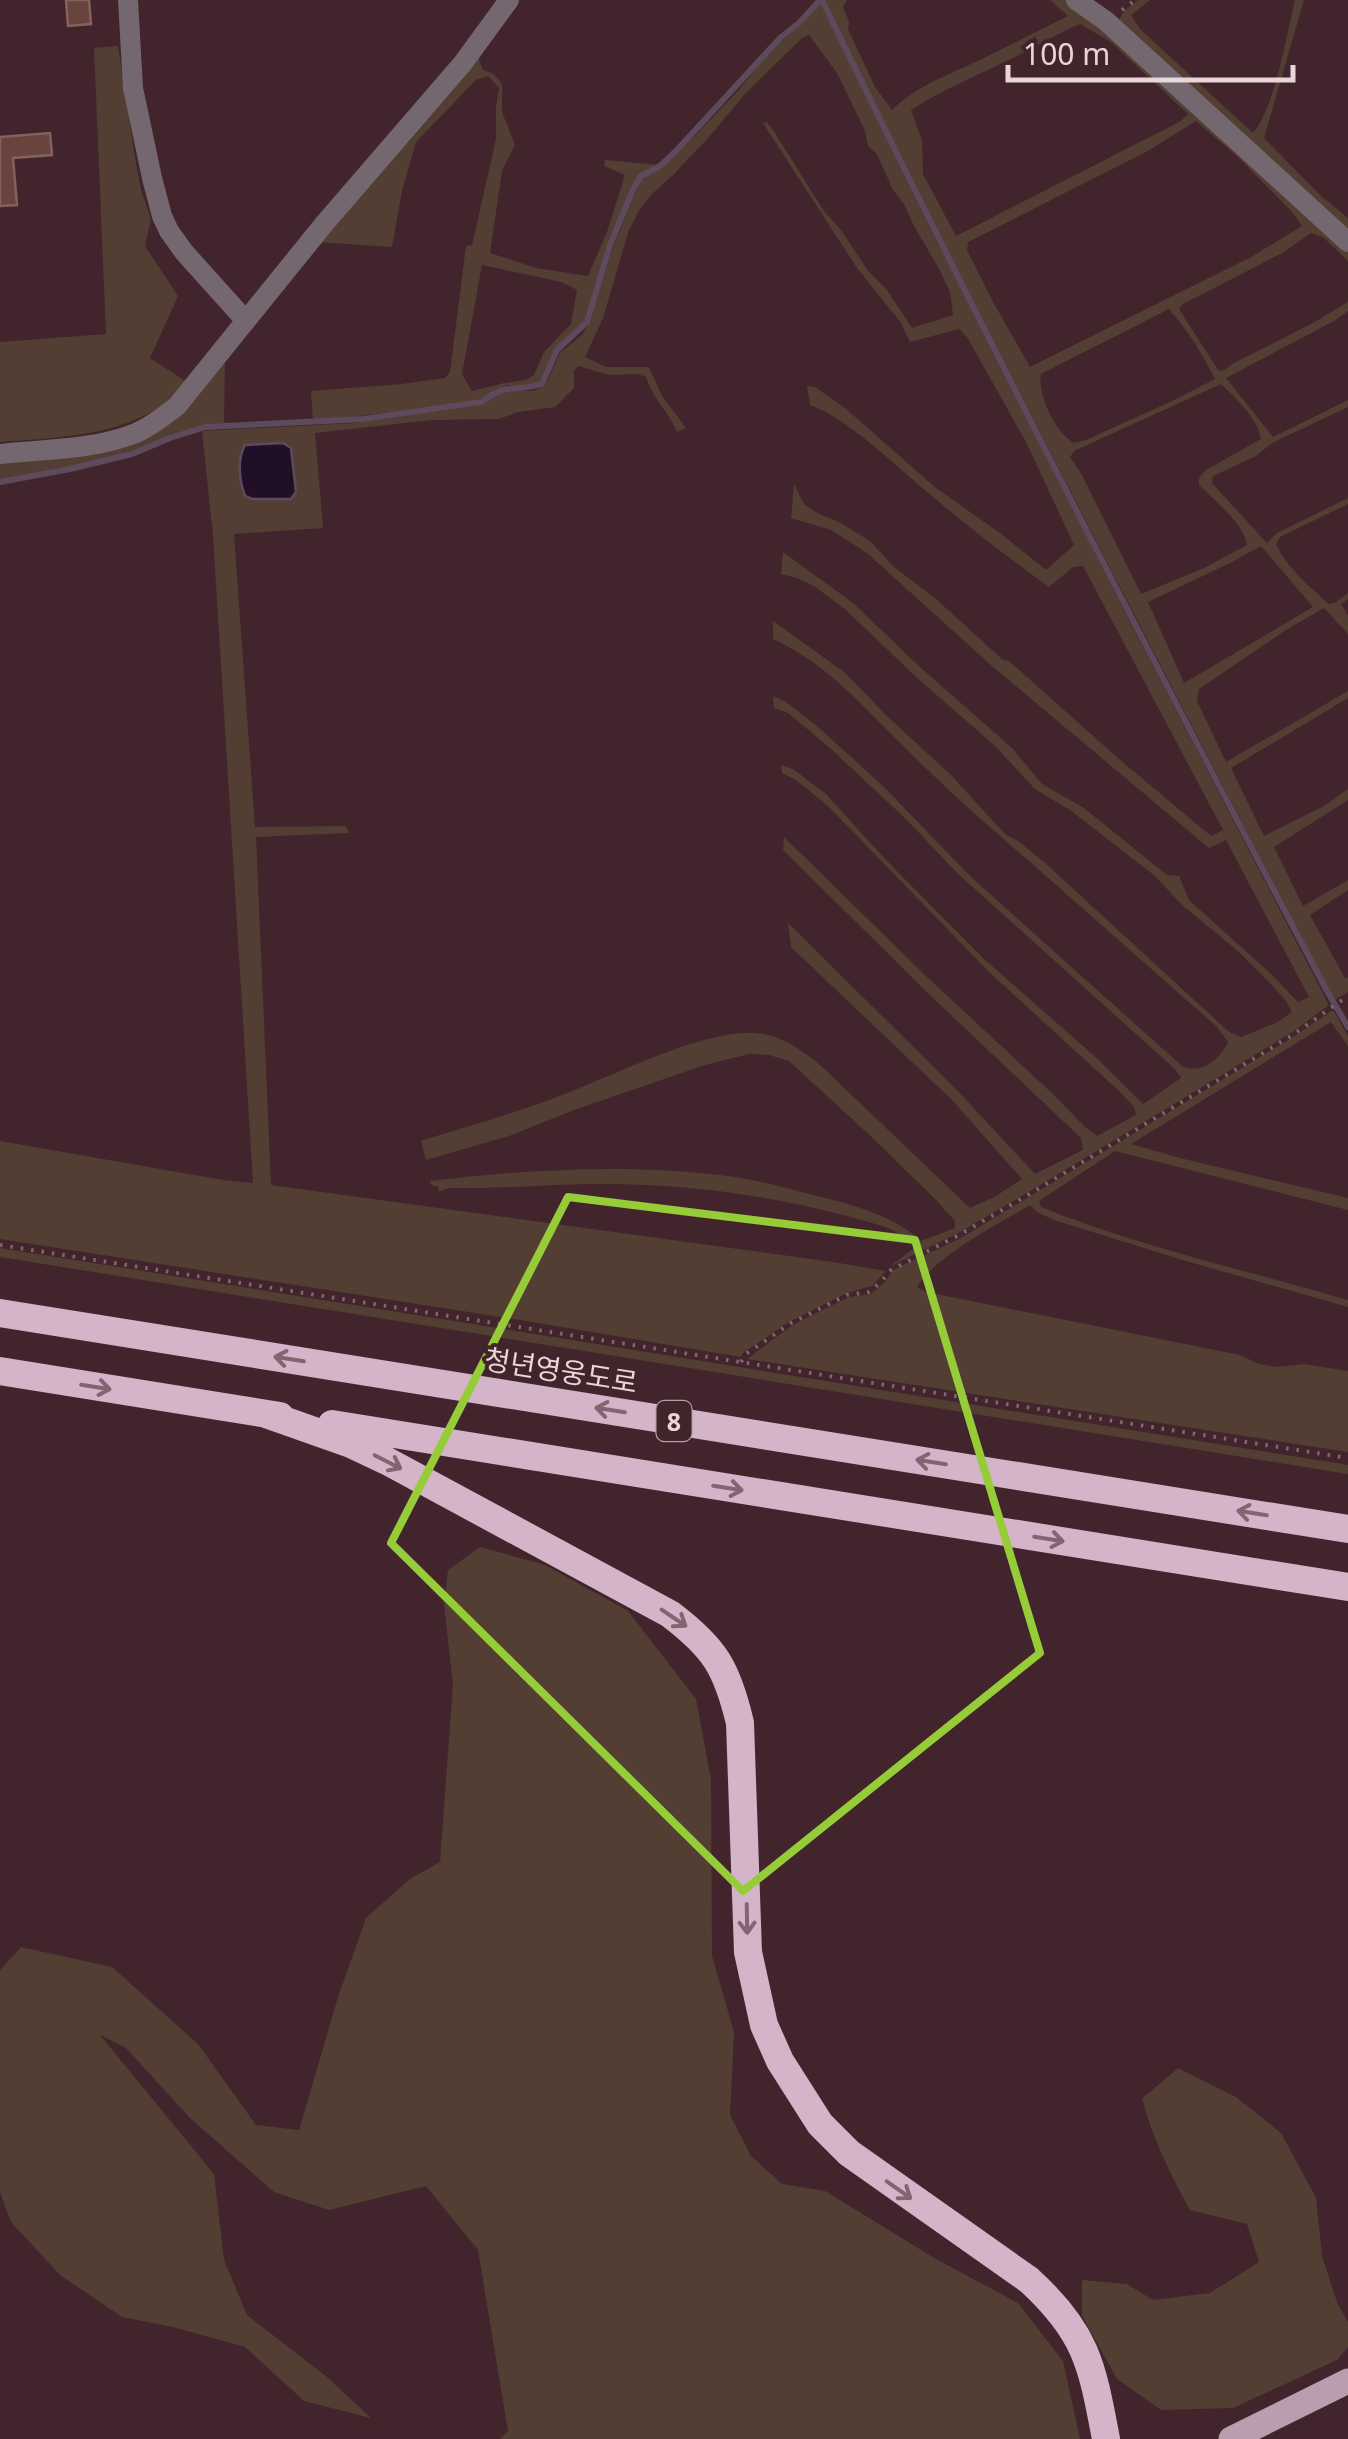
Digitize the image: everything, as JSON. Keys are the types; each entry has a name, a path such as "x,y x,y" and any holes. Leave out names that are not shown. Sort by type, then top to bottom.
{"highway":[{"name":"청년영웅도로","path":"0,1313 1348,1528"},
{"name":"8","path":"0,1371 1348,1587"},
{"path":"266,1414 351,1444 387,1462 670,1614 697,1635 718,1661 732,1690 740,1723 748,1952 764,2025 780,2060 820,2124 849,2153 1029,2280 1054,2303 1074,2330 1088,2359 1106,2439"}],"main road":[{"path":"1230,2439 1348,2381"}],"street":[{"path":"128,0 133,88 162,216 184,252 246,321"},
{"path":"0,454 84,446 120,438 146,428 177,406 324,224 463,63 510,0"},
{"path":"1076,0 1120,34 1348,242"}],"path":[{"path":"741,1362 746,1354 791,1323 847,1295 869,1292 891,1270 1033,1192 1290,1036 1348,996"},
{"path":"0,1244 1348,1458"}],"highlighted area":[{"path":"568,1197 915,1240 1040,1653 743,1891 391,1543"}],"shaded area":[{"path":"825,0 847,0 843,7 848,29 875,87 892,110 935,81 1068,16 1050,0 1068,0 1348,247 1348,261 1324,238 1311,233 1179,309 1218,370 1223,371 1348,302 1348,311 1334,321 1226,378 1273,437 1348,400 1348,407 1272,443 1256,456 1213,476 1212,483 1267,543 1277,533 1348,498 1348,504 1280,537 1276,544 1292,569 1329,604 1348,593 1348,599 1341,604 1348,616 1348,634 1324,608 1199,689 1197,701 1226,762 1348,691 1348,698 1231,768 1264,836 1324,806 1348,789 1348,800 1274,847 1303,906 1348,880 1348,890 1310,915 1348,978 1348,992 1334,1000 930,220","holes":["1080,24 1111,42 1188,114 956,236 923,174 922,140 911,110","1196,121 1238,157 1302,226 1251,257 1030,367 967,250 968,242 1146,152","1169,309 1215,379 1074,443 1049,413 1041,374","1221,384 1251,416 1261,439 1206,470 1199,485 1234,520 1247,545 1141,594 1070,457 1074,451","1261,546 1313,607 1184,683 1148,602"]},
{"path":"1138,0 1150,0 1131,15 1140,29 1253,133 1274,88 1295,0 1304,0 1264,138 1348,218 1348,236 1119,20"},
{"path":"821,3 1121,604 1329,1005 1291,1033 1032,1190 889,1267 914,1248 893,1230 757,1197 634,1185 449,1188 438,1192 439,1187 431,1185 430,1181 544,1171 621,1169 697,1173 756,1181 845,1203 886,1218 921,1241 955,1228 955,1221 937,1201 876,1141 789,1061 769,1055 749,1054 705,1065 509,1136 426,1160 421,1141 552,1099 681,1047 733,1034 756,1033 781,1039 817,1062 970,1208 1022,1179 952,1100 791,947 788,923 955,1088 1035,1174 1083,1150 1081,1138 783,850 784,837 1085,1127 1097,1136 1136,1115 1120,1092 989,972 828,806 782,773 781,765 793,769 826,794 983,958 1143,1104 1181,1078 957,873 830,748 788,713 774,708 773,696 817,726 884,787 971,877 1182,1066 1203,1067 1225,1048 1228,1042 1216,1026 962,802 840,684 773,639 773,621 844,672 951,775 1005,834 1043,861 1229,1032 1241,1037 1292,1012 1239,952 1182,905 1155,876 1070,810 1035,789 995,746 846,610 814,586 781,574 783,552 853,603 1012,748 1042,784 1084,808 1167,875 1179,876 1189,900 1298,1002 1309,997 1226,840 1209,848 993,667 867,553 831,530 791,518 794,484 804,504 870,541 894,567 1211,836 1223,830 1083,566 1073,567 1049,587 972,529 855,431 810,405 807,386 815,387 845,408 936,488 1046,570 1074,545 1027,444 967,337 959,329 910,342 901,323 857,268 763,123 767,122 773,130 824,211 912,328 953,315 950,292 938,267 893,190 877,154 868,146 865,131 837,73 809,35 744,95 640,209 629,230 603,318 585,357 606,367 649,367 662,396 686,428 677,432 646,377 609,375 578,366 574,371 574,388 555,407 499,419 432,420 315,433 323,528 234,534 255,827 346,826 349,833 256,837 271,1185 886,1271 872,1286 847,1293 789,1322 741,1357 0,1239 0,1141 253,1183 213,535 202,431 355,423 483,405 501,391 533,391 545,386 560,353 588,325 640,181 679,152 770,51","holes":["294,475 296,492 245,496"]},
{"path":"118,46 141,190 151,219 145,246 178,296 150,358 187,382 169,400 126,423 76,435 0,442 0,342 106,334 94,48"},
{"path":"477,53 483,70 494,74 502,84 502,112 515,145 502,171 490,253 536,268 588,276 625,175 604,166 605,160 659,165 639,176 631,190 586,320 555,349 540,383 527,387 507,385 481,401 313,421 311,391 402,384 445,378 450,372 466,246 472,245 496,139 499,88 488,76 476,80 416,142 392,247 316,242","holes":["482,265 561,282 577,290 571,324 544,352 534,375 472,391 462,374"]},
{"path":"225,351 224,423 204,425 131,452 69,468 0,480 0,460 134,437"},
{"path":"283,443 291,448 296,492 291,499 245,496 240,470 245,445"},
{"path":"1333,1010 1348,1036 1348,1046 1331,1022 1131,1144 1348,1198 1348,1210 1115,1151 1039,1201 1041,1207 1116,1234 1348,1300 1348,1307 1054,1220 1030,1205 953,1252 917,1287 926,1292 1240,1355 1259,1364 1304,1364 1348,1371 1348,1452 747,1359 794,1324 849,1297 871,1294 893,1270 961,1238"},
{"path":"0,1248 1348,1465 1348,1474 0,1257"},
{"path":"480,1547 545,1565 628,1611 696,1699 711,1779 712,1956 734,2032 730,2115 751,2156 782,2184 825,2191 936,2259 1018,2303 1063,2361 1080,2439 500,2439 508,2431 478,2250 426,2186 329,2210 274,2192 190,2118 126,2048 100,2035 214,2174 224,2260 247,2315 327,2377 371,2418 304,2401 245,2347 122,2317 60,2275 11,2222 0,2192 0,1970 21,1947 112,1967 198,2044 256,2125 299,2130 366,1918 410,1879 440,1862 453,1684 444,1605 448,1570"},
{"path":"1178,2068 1236,2097 1281,2133 1316,2198 1322,2256 1338,2305 1348,2322 1348,2347 1337,2360 1233,2408 1161,2410 1117,2379 1082,2316 1082,2280 1127,2284 1153,2300 1210,2293 1259,2262 1247,2224 1190,2210 1157,2142 1142,2099"}],"building":[{"path":"66,0 89,0 91,24 68,26"},
{"path":"50,133 52,155 13,158 17,205 0,206 0,137"}],"waterway":[{"path":"0,482 132,454 205,427 363,419 482,402 505,389 542,384 557,350 587,322 610,245 640,177 676,151 820,0"},
{"path":"822,0 1070,498 1348,1027"}]}
